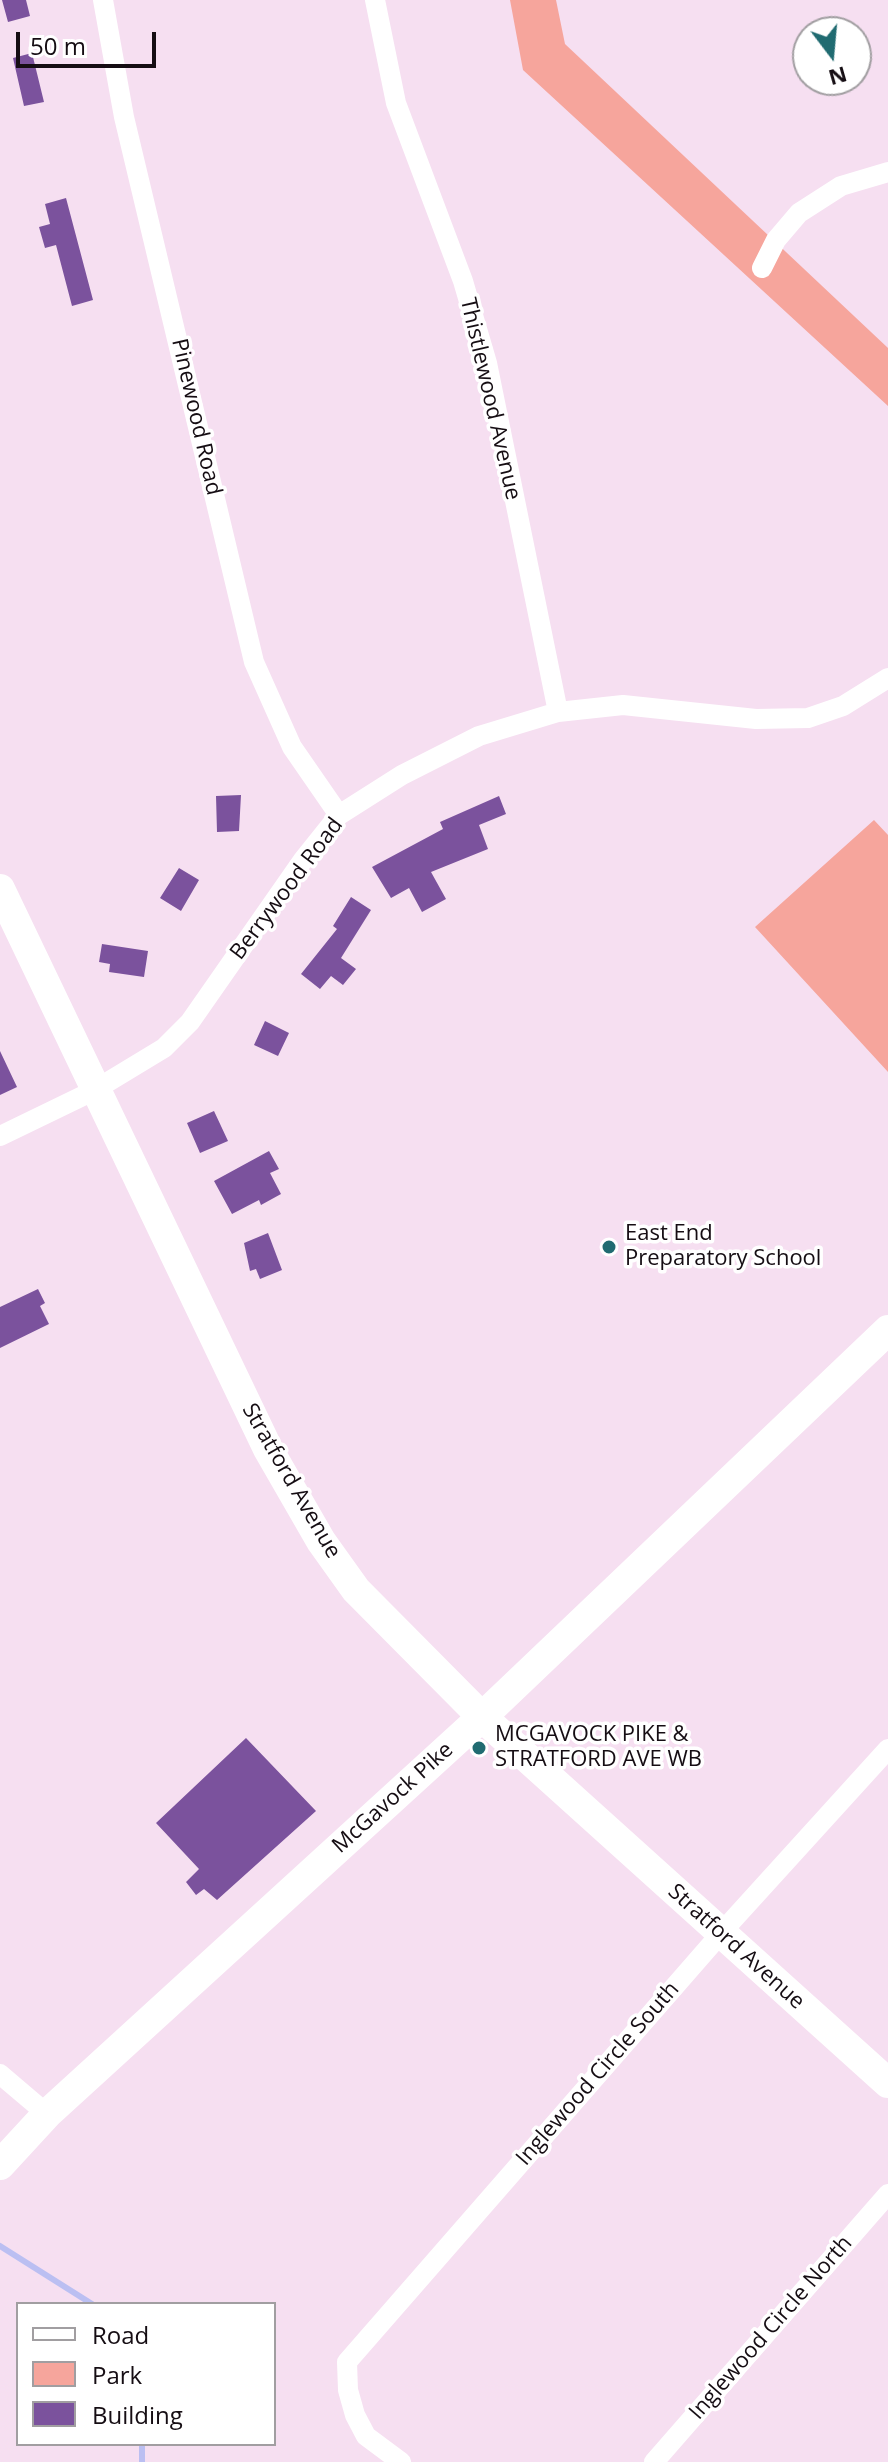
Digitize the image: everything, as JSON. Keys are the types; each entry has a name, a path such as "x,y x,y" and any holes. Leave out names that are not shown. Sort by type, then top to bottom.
{"street":[{"name":"Pinewood Road","path":"103,0 124,117 254,662 292,747 339,815"},
{"name":"Thistlewood Avenue","path":"375,0 396,103 463,281 487,363 558,712"},
{"path":"762,268 776,240 799,213 841,186 888,172"},
{"name":"Berrywood Road","path":"0,1136 93,1091 164,1048 190,1022 303,860 339,815 402,775 479,736 558,712 623,705 756,719 808,718 843,706 888,678"},
{"name":"Stratford Avenue","path":"0,889 93,1091 268,1449 321,1541 356,1590 482,1717 888,2083"},
{"name":"McGavock Pike","path":"0,2165 47,2114 482,1717 888,1330"},
{"name":"Inglewood Circle South","path":"401,2462 366,2436 355,2415 348,2390 347,2362 721,1934 888,1749"},
{"path":"0,2074 47,2114"},
{"name":"Inglewood Circle North","path":"654,2462 888,2194"}],"green space":[{"path":"510,0 556,0 565,44 888,348 888,406 523,70"},
{"path":"874,820 888,835 888,1072 755,927"}],"building":[{"path":"2,0 26,0 30,16 8,22"},
{"path":"32,53 44,102 24,106 13,58"},
{"path":"66,198 93,300 72,306 56,245 45,248 39,227 50,224 45,204"},
{"path":"241,795 239,831 217,832 216,796"},
{"path":"499,796 506,814 479,825 488,849 431,872 446,899 422,912 409,888 391,898 372,867 443,829 440,822"},
{"path":"179,868 199,880 181,911 160,898"},
{"path":"351,897 371,910 341,958 356,969 343,985 331,976 320,989 301,974 337,929 333,926"},
{"path":"102,944 148,951 144,977 109,972 110,964 99,962"},
{"path":"265,1021 289,1033 278,1056 254,1045"},
{"path":"0,1051 17,1087 0,1095"},
{"path":"214,1111 228,1141 200,1153 187,1123"},
{"path":"269,1151 279,1169 270,1173 281,1194 261,1205 259,1200 232,1214 214,1181"},
{"path":"268,1233 282,1270 260,1279 256,1269 250,1271 244,1243"},
{"path":"38,1289 45,1303 40,1306 49,1324 0,1348 0,1307"},
{"path":"246,1738 316,1811 217,1900 204,1889 196,1895 186,1882 199,1869 156,1823"}],"waterway":[{"path":"0,2246 89,2302"},
{"path":"142,2446 142,2462"}],"place":[{"name":"East End Preparatory School","path":"609,1247"},
{"name":"MCGAVOCK PIKE & STRATFORD AVE WB","path":"479,1748"}]}
